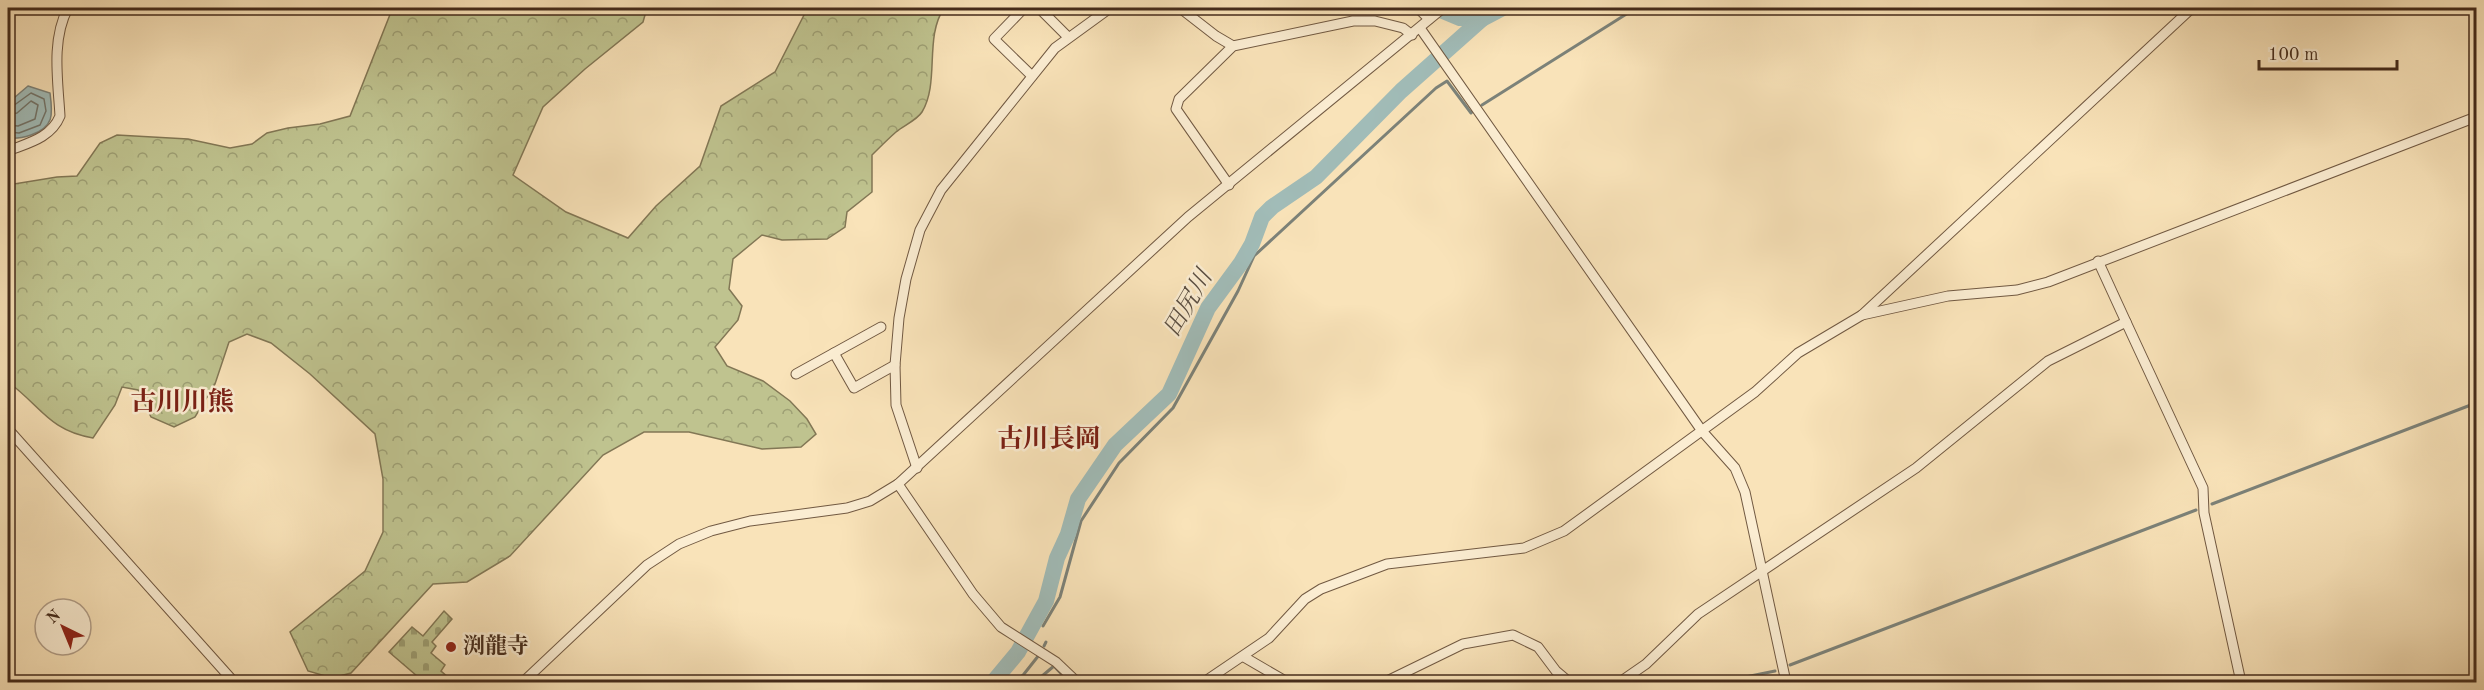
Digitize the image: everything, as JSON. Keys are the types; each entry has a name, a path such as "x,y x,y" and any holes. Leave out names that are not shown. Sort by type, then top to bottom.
{"street":[{"path":"8,151 40,138 56,124 60,116 57,54 61,24 68,8"},
{"path":"1024,8 994,39 1032,76"},
{"path":"1039,8 1068,37"},
{"path":"917,468 896,405 896,365 899,318 906,279 920,230 941,190 1055,48 1110,8"},
{"path":"1180,8 1233,46"},
{"path":"1418,8 1432,17"},
{"path":"523,682 647,565 679,544 711,531 750,521 847,508 870,501 898,484 1150,251 1443,8"},
{"path":"1204,682 1269,638 1305,599 1321,589 1374,568 1399,562 1534,546 1564,531 1755,392 1798,353 1862,315 2192,8"},
{"path":"1229,185 1176,109 1179,99 1233,46 1353,21 1375,21 1403,28 1412,35"},
{"path":"1420,28 1702,431 1740,475 1751,515 1786,682"},
{"path":"1862,315 1948,296 2017,290 2048,282 2476,117"},
{"path":"2098,261 2203,488 2204,513 2241,682"},
{"path":"1620,682 1646,663 1698,614 1916,468 2048,360 2126,322"},
{"path":"796,374 881,327"},
{"path":"834,353 854,388 896,365"},
{"path":"8,429 11,440 234,682"},
{"path":"898,484 973,594 1001,627 1056,662 1077,682"},
{"path":"1385,682 1463,644 1513,635 1538,647 1556,671 1569,682"},
{"path":"1244,657 1287,682"}],"green space":[{"path":"397,8 647,8 643,22 543,107 513,175 566,212 628,238 656,206 700,166 721,106 775,72 806,8 944,8 935,33 930,87 922,112 872,155 872,192 847,212 845,227 827,239 782,240 762,235 733,259 729,289 742,306 738,320 715,347 727,366 763,381 790,401 807,419 816,434 801,447 762,449 689,432 644,432 603,455 510,556 467,582 433,584 351,673 332,678 308,671 290,632 365,571 383,532 383,479 375,434 310,374 271,343 247,334 229,342 215,384 195,417 174,427 151,417 138,390 122,387 115,405 93,438 78,435 55,423 8,382 8,180 14,184 77,176 100,143 117,135 188,139 230,148 252,144 267,133 320,124 350,116 391,12"},
{"path":"444,611 452,619 432,642 436,646 431,653 445,665 441,671 449,678 444,682 424,682 389,652 412,627 423,636"}],"water":[{"path":"28,86 50,93 52,108 50,119 39,132 22,138 8,138 8,103"}],"waterway":[{"path":"1436,8 1460,18 1482,19"},
{"name":"田尻川","path":"993,682 1018,652 1046,601 1057,558 1068,534 1078,499 1115,445 1169,394 1208,308 1241,263 1252,244 1262,217 1272,207 1316,177 1401,91 1482,19 1503,8"},
{"path":"1482,105 1636,8"},
{"path":"1043,626 1060,597 1081,521 1119,463 1173,408 1238,291 1254,256 1436,88 1447,81 1471,113 1474,110"},
{"path":"2212,504 2476,403"},
{"path":"1790,665 2196,510"},
{"path":"1044,646 1046,642"},
{"path":"1015,682 1039,655"},
{"path":"1035,682 1054,666 1069,682"},
{"path":"1721,682 1775,671"}],"place":[{"name":"渕龍寺","path":"451,647"}],"district":[{"name":"古川川熊","path":"182,403"},
{"name":"古川長岡","path":"1049,440"}]}
